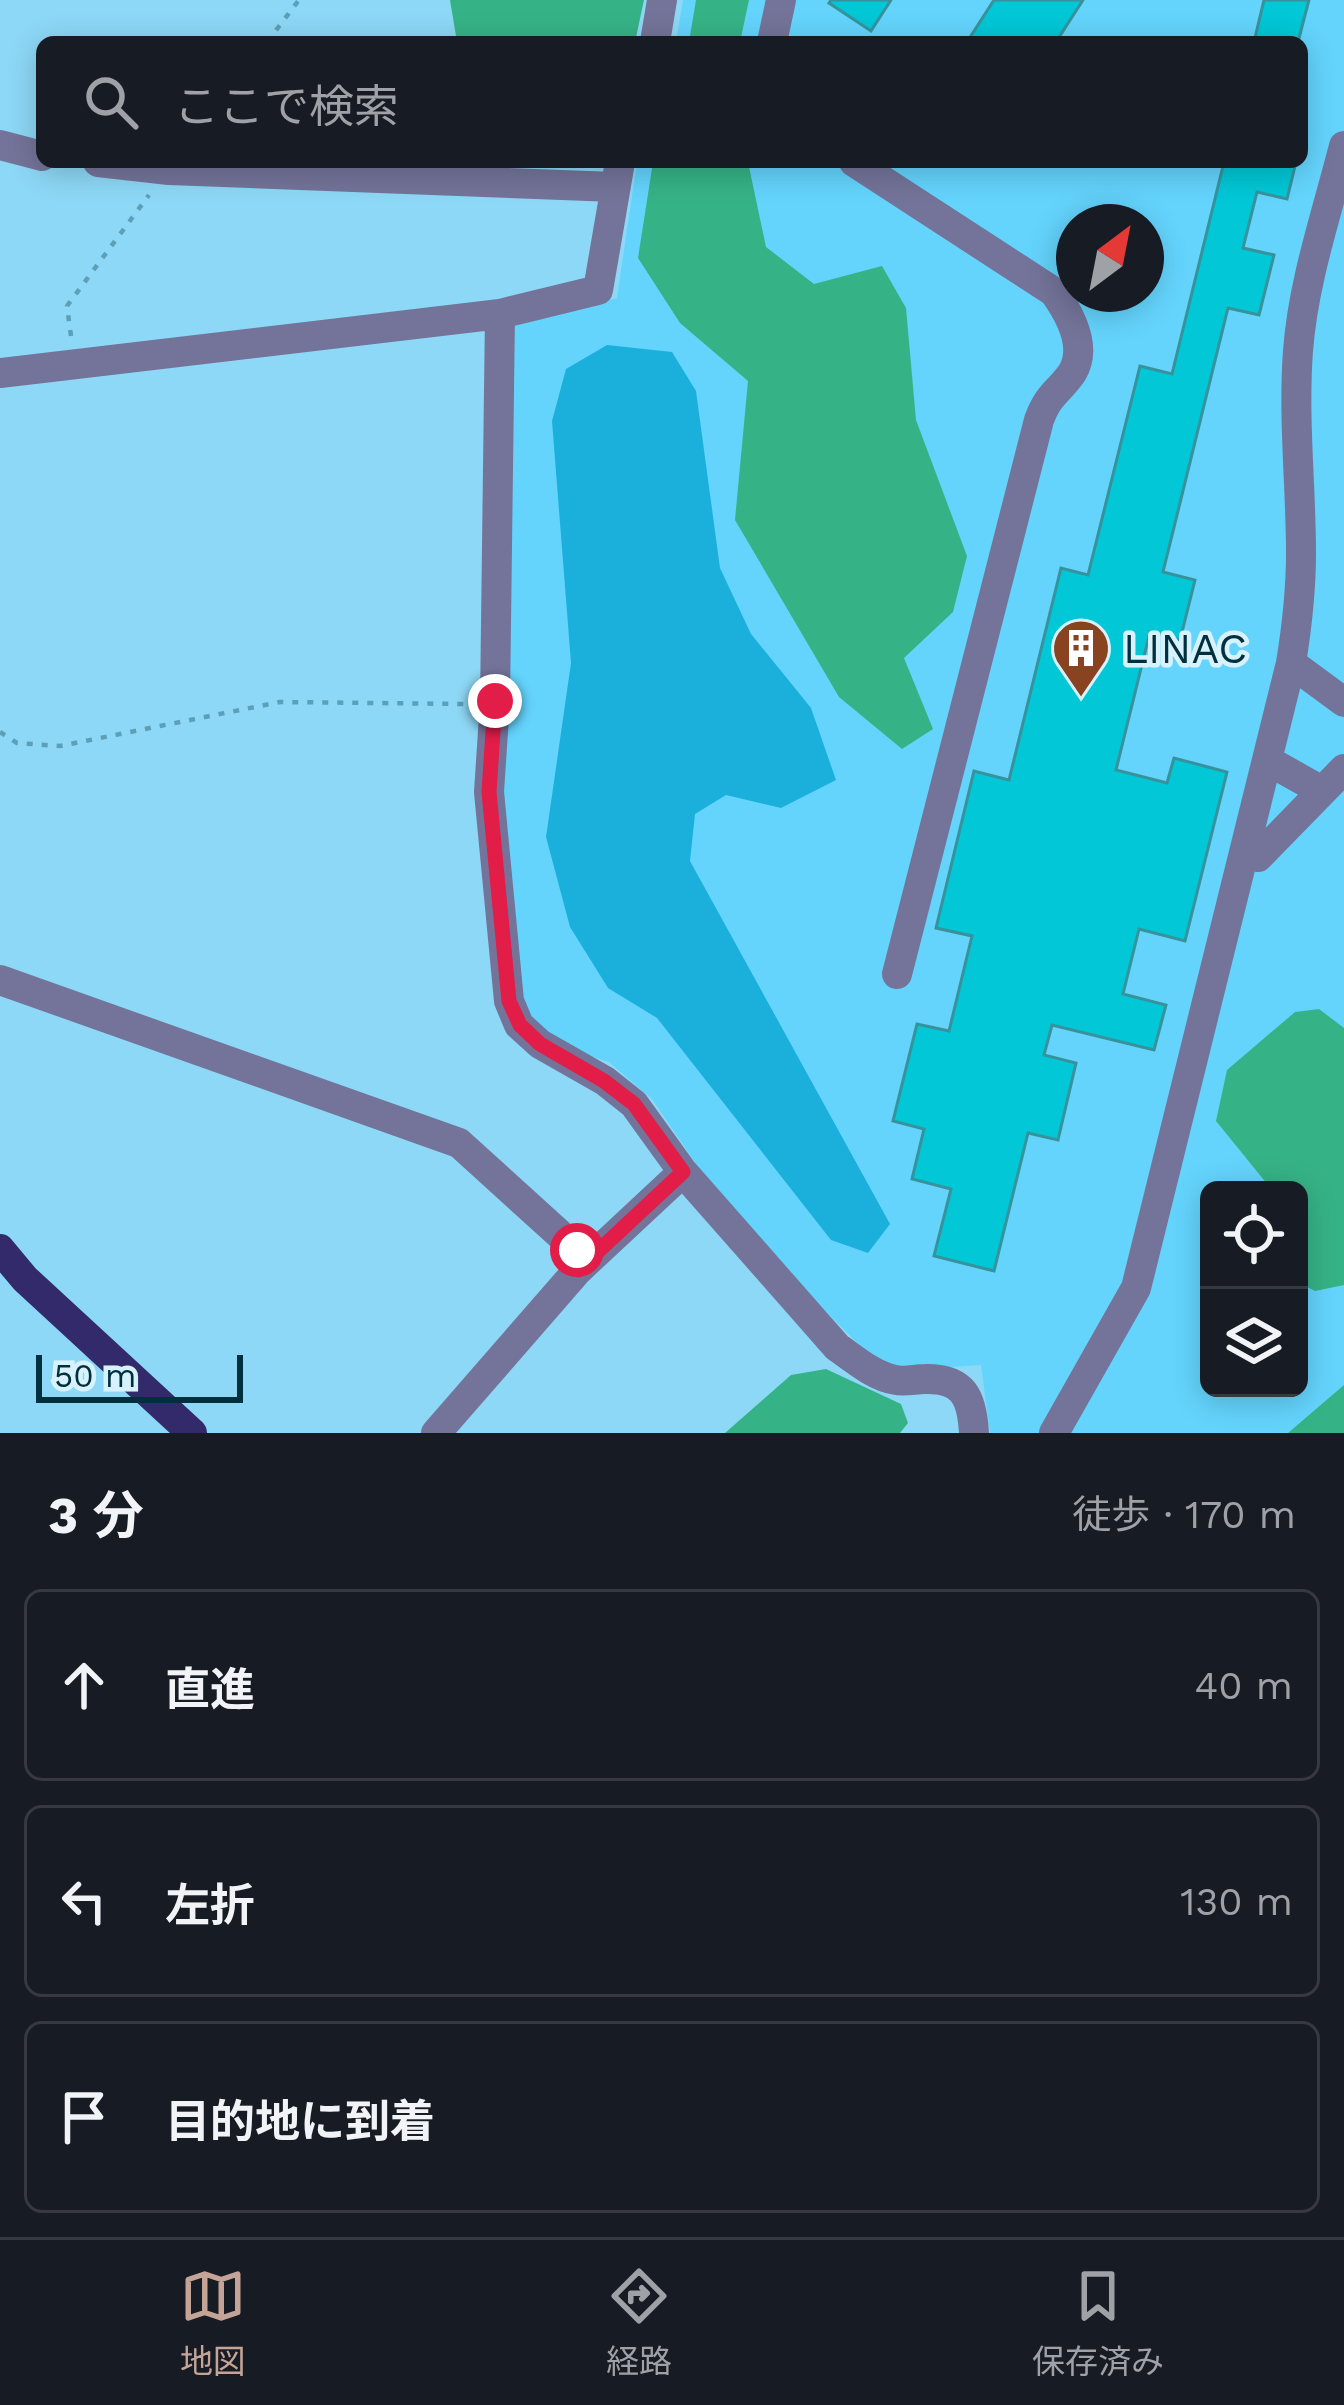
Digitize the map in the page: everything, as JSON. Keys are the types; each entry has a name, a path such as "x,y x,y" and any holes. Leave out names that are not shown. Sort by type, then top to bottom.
{"main road":[{"path":"0,1249 25,1279 192,1433"}],"street":[{"path":"656,36 662,0"},
{"path":"773,36 781,0"},
{"path":"0,145 36,154"},
{"path":"1054,1433 1136,1288 1291,662 1301,554 1298,348 1344,146"},
{"path":"0,374 500,314 598,290 618,174 151,168"},
{"path":"863,168 1054,292 1069,311 1078,346 1077,362 1046,400 1039,420 897,974"},
{"path":"500,314 495,701 489,792 509,1001 520,1025 540,1044 634,1104 683,1172 837,1347 895,1380 942,1378 955,1384 969,1398 974,1433"},
{"path":"1291,662 1344,703"},
{"path":"1244,854 1258,857 1333,780 1267,760"},
{"path":"0,980 459,1143 577,1250 578,1270"},
{"path":"436,1433 578,1270 683,1172"}],"path":[{"path":"272,36 299,0"},
{"path":"76,367 67,306 169,170"},
{"path":"0,732 17,743 60,746 280,702 495,701"}],"shaded area":[{"path":"683,0 1344,0 1344,1433 990,1433 981,1365 909,1370 872,1358 731,1215 652,1099 609,1062 570,1050 540,1029 519,999 501,788 508,328 617,298 636,168 1308,168 1308,36 677,36"},
{"path":"607,345 672,352 696,391 720,568 751,634 811,708 836,780 781,808 726,795 695,814 690,861 890,1224 868,1253 831,1240 657,1018 608,988 570,927 546,837 571,663 552,421 566,369"}],"green space":[{"path":"450,0 644,0 636,36 456,36"},
{"path":"696,0 749,0 741,36 690,36"},
{"path":"652,168 749,168 766,247 814,284 882,266 906,308 916,420 967,556 953,612 904,658 933,729 902,749 839,697 735,520 748,381 680,323 638,258"},
{"path":"1319,1009 1344,1028 1344,1285 1315,1291 1308,1288 1308,1181 1265,1181 1216,1121 1227,1070 1295,1012"},
{"path":"826,1369 901,1404 908,1423 900,1433 725,1433 791,1375"},
{"path":"1344,1385 1344,1433 1288,1433"}],"building":[{"path":"831,0 891,0 871,31"},
{"path":"994,0 1083,0 1060,36 971,36"},
{"path":"1264,0 1309,0 1300,36 1255,36"},
{"name":"LINAC","path":"1223,168 1295,168 1287,199 1257,192 1243,248 1274,255 1259,315 1228,308 1163,572 1195,580 1180,640 1150,632 1116,770 1167,783 1174,758 1227,772 1185,941 1139,929 1123,994 1166,1005 1154,1050 1052,1025 1044,1055 1076,1063 1058,1140 1028,1133 994,1271 934,1256 951,1189 912,1179 924,1129 893,1121 917,1024 949,1031 972,936 936,928 974,771 1009,780 1061,568 1088,575 1140,366 1172,374"}],"place":[{"name":"LINAC","path":"1081,699"}],"route":[{"path":"495,701 489,792 509,1001 520,1025 540,1044 634,1104 683,1172 578,1270 577,1250"}]}
